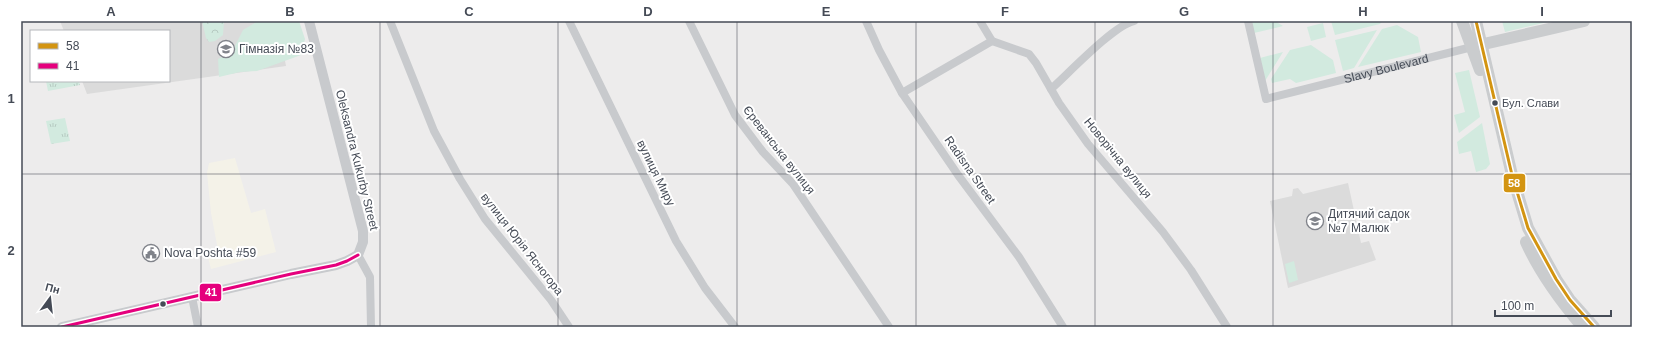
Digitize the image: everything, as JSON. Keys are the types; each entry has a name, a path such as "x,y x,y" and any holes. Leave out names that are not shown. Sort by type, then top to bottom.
{"main road":[{"path":"1462,21 1477,46 1528,228 1556,279 1570,300 1594,327"},
{"path":"1476,21 1478,61 1510,197 1523,234 1537,263 1559,300 1583,327"},
{"name":"Slavy Boulevard","path":"1477,46 1584,21"}],"street":[{"name":"Oleksandra Kukurby Street","path":"309,21 363,231 363,242 358,255"},
{"name":"вулиця Юрія Ясногора","path":"390,21 434,131 460,179 485,219 551,300 569,327"},
{"name":"вулиця Миру","path":"569,21 676,241 705,288 735,327"},
{"name":"Єреванська вулиця","path":"689,21 735,115 763,152 793,184 889,327"},
{"name":"Radisna Street","path":"866,21 879,50 902,93 958,175 1019,257 1063,327"},
{"path":"902,93 992,41 980,21"},
{"path":"1051,89 1109,36 1128,22 1134,21"},
{"name":"Slavy Boulevard","path":"1248,21 1266,99 1477,46"},
{"name":"Новорічна вулиця","path":"992,41 1029,54 1036,63 1058,103 1088,144 1163,232 1191,270 1227,327"},
{"path":"62,327 336,265 348,261 358,255 370,277 370,327"},
{"path":"192,297 198,327"}],"shaded area":[{"name":"Гімназія №83","path":"60,21 277,21 286,66 87,94 82,82 170,82 170,30 64,30"},
{"path":"235,158 251,213 265,209 276,252 211,269 207,253 218,250 211,213 207,173 209,163"},
{"name":"Дитячий садок №7 Малюк","path":"1348,183 1361,243 1369,241 1376,260 1288,288 1270,201 1292,196 1293,189 1298,188 1303,194"}],"green space":[{"path":"202,21 224,21 223,35 215,41 209,42 206,38"},
{"path":"258,21 299,21 305,39 301,55 257,71 240,72 219,77 218,59 232,52 243,30"},
{"path":"1251,21 1275,21 1283,26 1254,33"},
{"path":"1331,21 1382,21 1380,24 1335,35"},
{"path":"1502,21 1552,21 1505,32"},
{"path":"1323,23 1326,37 1311,41 1307,27"},
{"path":"1397,25 1418,37 1421,52 1358,67 1382,29"},
{"path":"1377,30 1354,68 1343,71 1335,40"},
{"path":"1311,45 1333,60 1336,73 1296,83 1290,79 1272,83 1271,79 1290,50"},
{"path":"1283,52 1265,81 1260,58"},
{"path":"1469,70 1480,117 1459,133 1454,115 1465,112 1455,73"},
{"path":"46,82 79,82 80,85 48,91"},
{"path":"65,118 70,141 51,144 46,121"},
{"path":"1482,123 1490,164 1486,169 1476,172 1471,151 1459,154 1457,142"},
{"path":"1294,261 1298,280 1289,283 1285,264"}],"transit line":[{"name":"58","path":"1476,21 1512,175 1528,228 1556,279 1570,300 1594,327"},
{"name":"41","path":"62,327 336,265 358,255"}],"place":[{"name":"Гімназія №83","path":"226,49"},
{"name":"Бул. Слави","path":"1495,103"},
{"name":"Дитячий садок №7 Малюк","path":"1315,221"},
{"name":"Nova Poshta #59","path":"151,253"}]}
